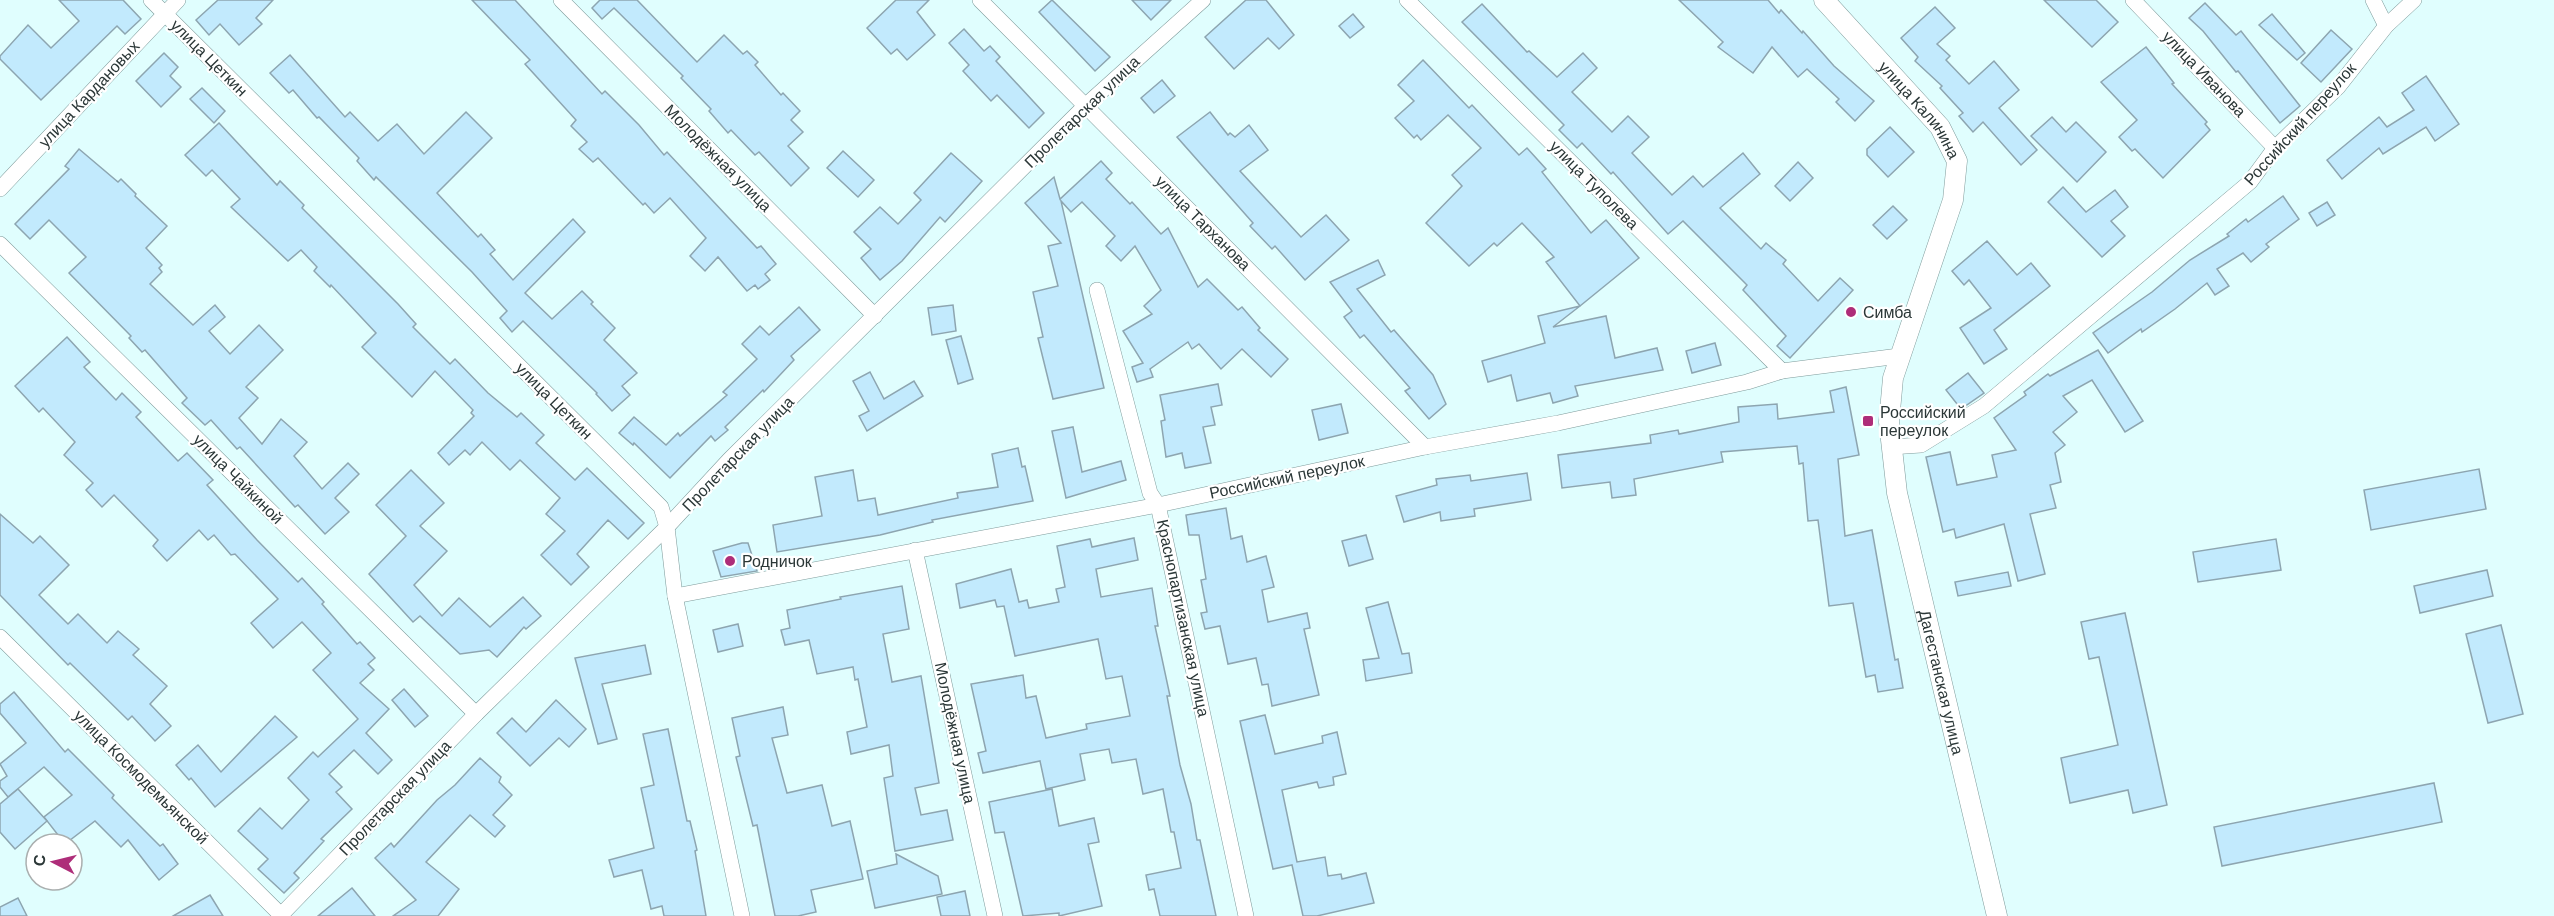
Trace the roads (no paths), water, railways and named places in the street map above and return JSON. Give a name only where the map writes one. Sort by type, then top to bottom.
[{"type":"street","name":"улица Цеткин","points":[[151,0],[661,507],[667,527],[675,596],[742,916]]},
{"type":"street","name":"улица Кардановых","points":[[0,189],[178,0]]},
{"type":"street","name":"Молодёжная улица","points":[[561,0],[875,316]]},
{"type":"street","name":"улица Тарханова","points":[[980,0],[1425,447]]},
{"type":"street","name":"Пролетарская улица","points":[[281,916],[476,714],[667,527],[729,460],[1085,106],[1203,0]]},
{"type":"street","name":"улица Туполева","points":[[1407,0],[1782,371]]},
{"type":"street","name":"улица Калинина","points":[[1824,0],[1940,127],[1958,161],[1953,200],[1893,378],[1890,447]]},
{"type":"street","name":"улица Иванова","points":[[2133,0],[2275,148]]},
{"type":"street","points":[[2373,0],[2386,26]]},
{"type":"street","name":"Российский переулок","points":[[1890,447],[1921,445],[1984,406],[2250,182],[2275,148],[2338,87],[2386,26],[2414,0]]},
{"type":"street","name":"улица Чайкиной","points":[[0,244],[476,714]]},
{"type":"street","name":"Краснопартизанская улица","points":[[1097,290],[1150,493],[1158,505],[1246,916]]},
{"type":"street","name":"Российский переулок","points":[[675,596],[1158,505],[1425,447],[1558,423],[1747,381],[1782,371],[1899,356]]},
{"type":"street","name":"Дагестанская улица","points":[[1890,447],[1897,493],[1997,916]]},
{"type":"street","name":"Молодёжная улица","points":[[915,550],[995,916]]},
{"type":"street","name":"улица Космодемьянской","points":[[0,637],[281,916]]},
{"type":"place","name":"Симба","points":[[1851,312]]},
{"type":"place","name":"Российский переулок","points":[[1868,421]]},
{"type":"place","name":"Родничок","points":[[730,561]]}]
